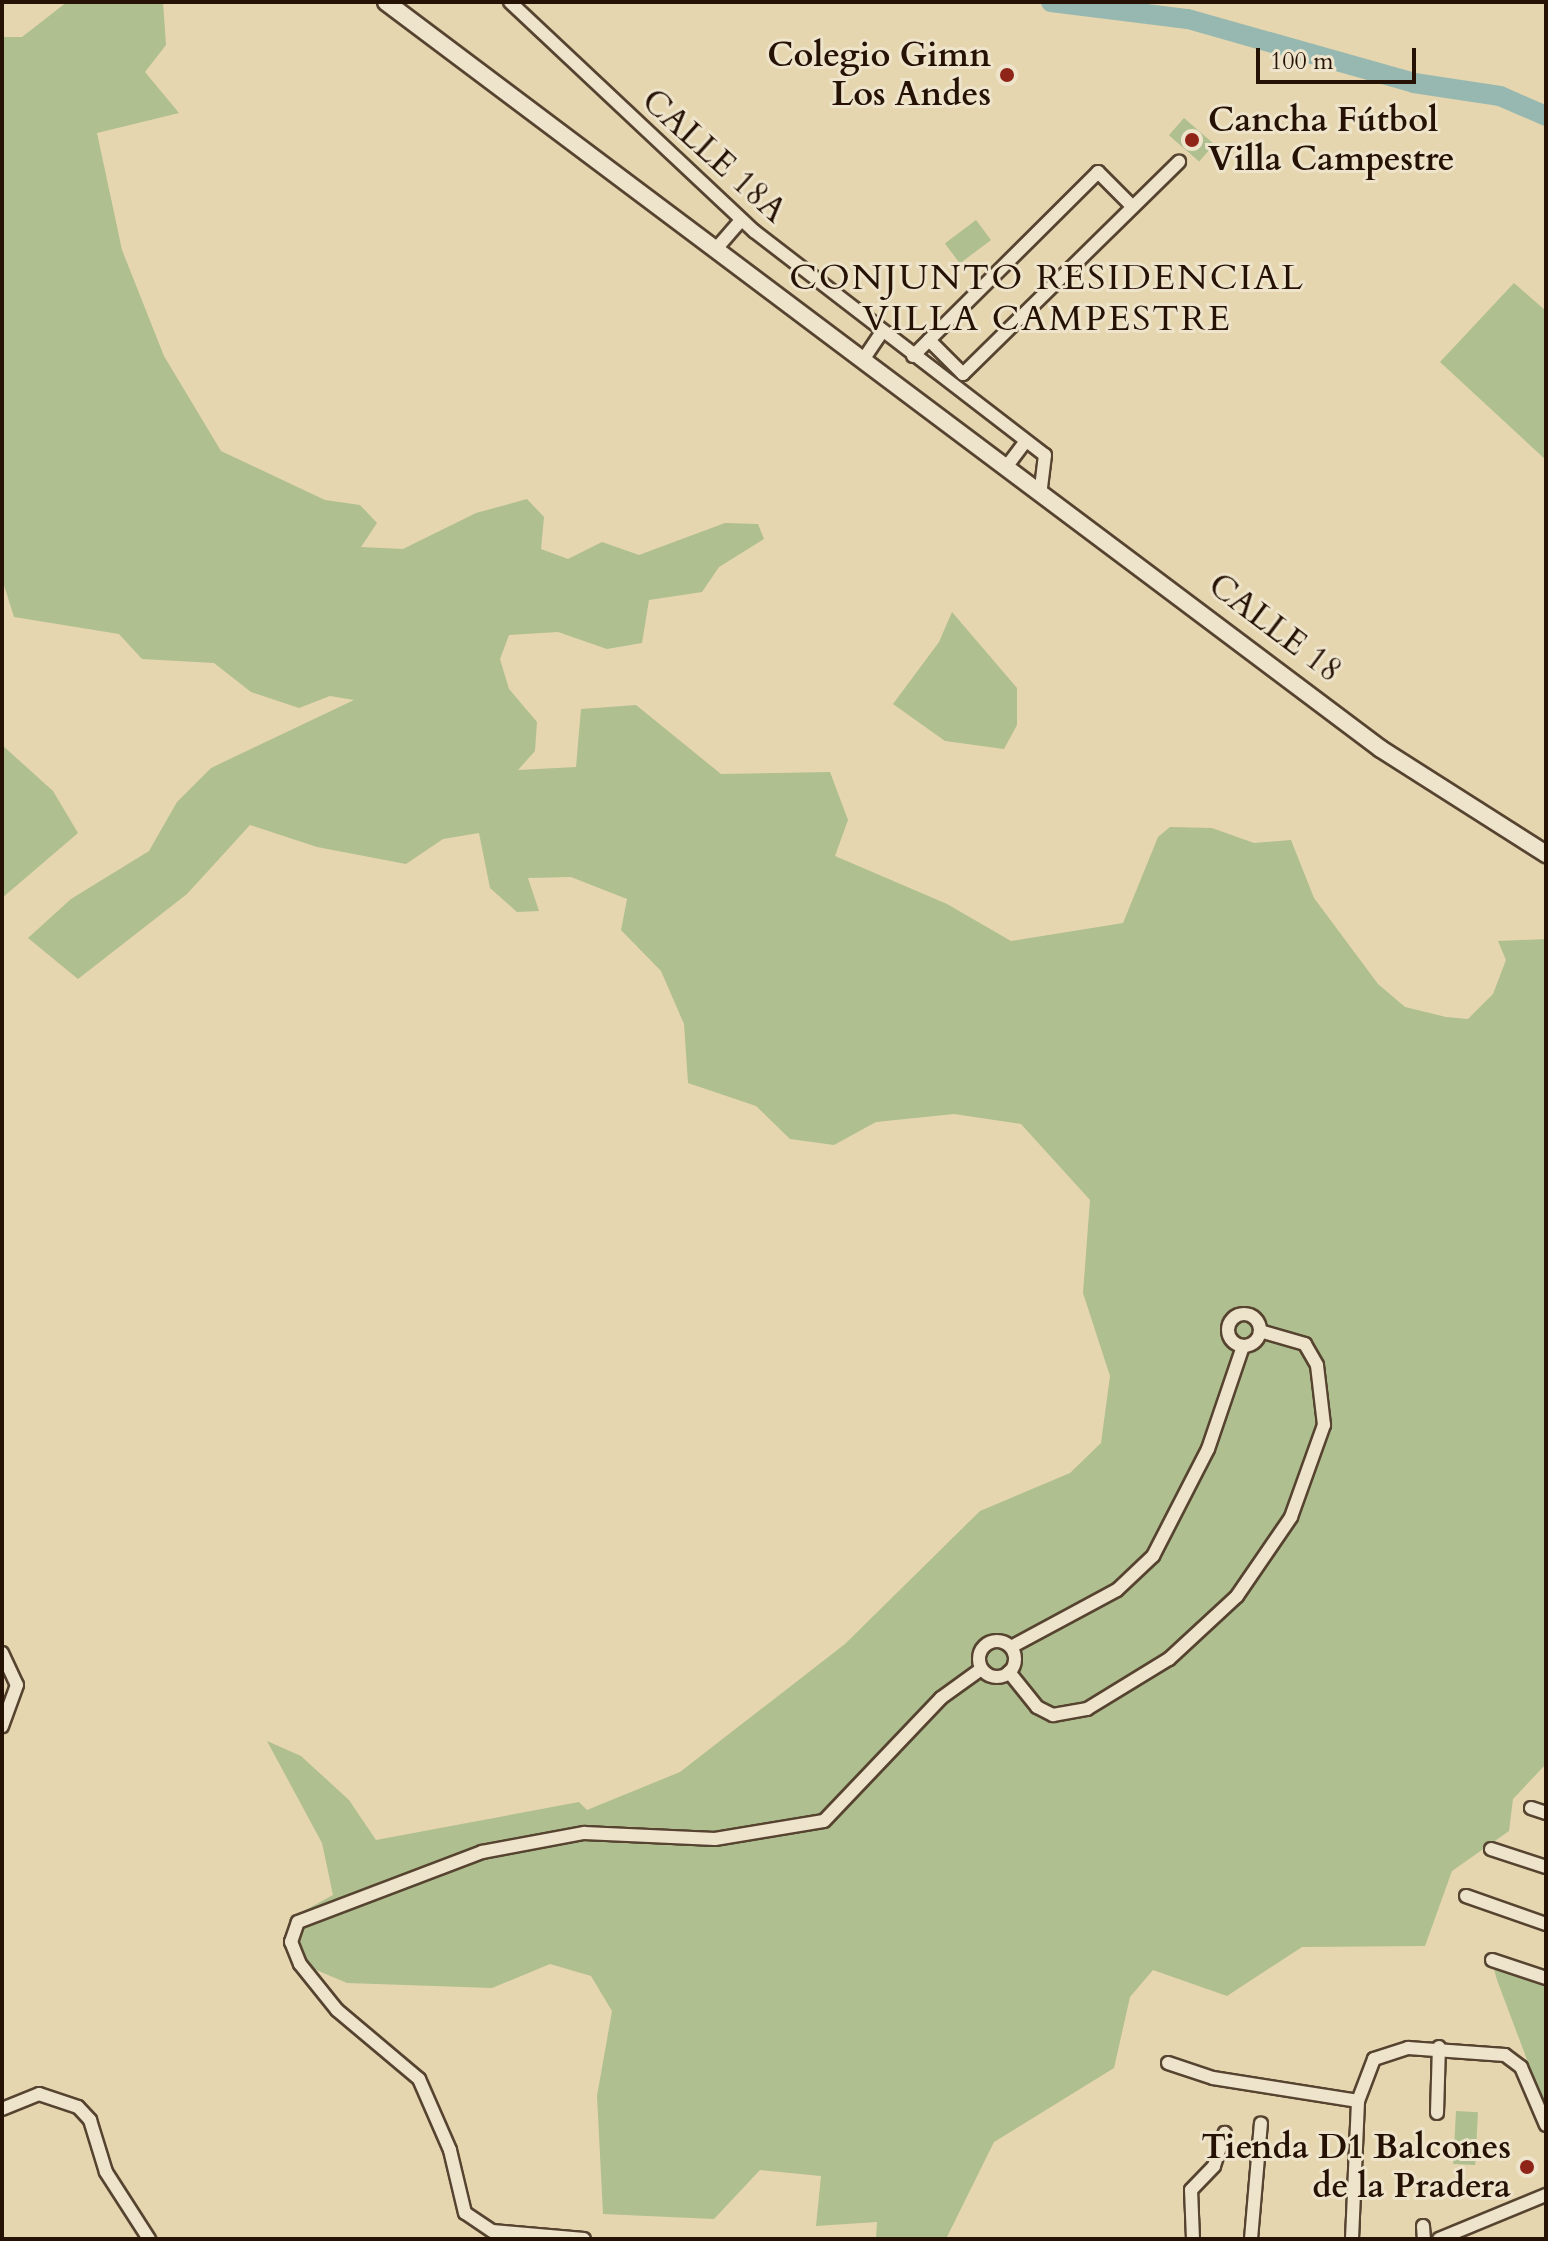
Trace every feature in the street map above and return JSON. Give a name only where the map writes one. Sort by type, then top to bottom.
[{"type":"main road","name":"CALLE 18","points":[[386,2],[1041,490],[1381,749],[1546,854]]},
{"type":"street","name":"CALLE 18A","points":[[510,2],[741,220],[881,333],[1045,455],[1041,490]]},
{"type":"street","points":[[929,340],[963,374],[1179,162]]},
{"type":"street","points":[[913,356],[1098,172],[1133,207]]},
{"type":"street","points":[[716,249],[741,220]]},
{"type":"street","points":[[863,360],[881,333]]},
{"type":"street","points":[[1007,466],[1026,441]]},
{"type":"street","points":[[1011,1647],[1009,1672],[1037,1707],[1053,1715],[1087,1709],[1169,1659],[1237,1596],[1291,1517],[1324,1425],[1317,1365],[1305,1344],[1260,1331],[1253,1317],[1233,1319],[1228,1333],[1243,1346]]},
{"type":"street","points":[[584,2239],[492,2231],[465,2213],[446,2138],[419,2079],[337,2010],[300,1964],[291,1942],[298,1922],[482,1852],[584,1833],[715,1839],[824,1821],[941,1698],[981,1669],[985,1644],[1011,1647],[1117,1590],[1153,1556],[1208,1449],[1243,1346],[1260,1331]]},
{"type":"street","points":[[2,1653],[17,1694],[2,1726]]},
{"type":"street","points":[[981,1669],[998,1677],[1009,1672]]},
{"type":"street","points":[[2,1709],[17,1694]]},
{"type":"street","points":[[1531,1808],[1546,1813]]},
{"type":"street","points":[[1491,1849],[1546,1867]]},
{"type":"street","points":[[1466,1896],[1546,1924]]},
{"type":"street","points":[[1492,1960],[1546,1978]]},
{"type":"street","points":[[1437,2113],[1439,2047]]},
{"type":"street","points":[[1352,2239],[1358,2101],[1374,2059],[1439,2047],[1513,2061],[1546,2125]]},
{"type":"street","points":[[1168,2063],[1213,2078],[1358,2101]]},
{"type":"street","points":[[2,2109],[39,2094],[78,2107],[90,2120],[106,2172],[149,2239]]},
{"type":"street","points":[[1251,2239],[1261,2123]]},
{"type":"street","points":[[1193,2239],[1191,2190],[1214,2166],[1225,2133]]},
{"type":"street","points":[[1524,2188],[1525,2204]]},
{"type":"street","points":[[1439,2239],[1546,2195]]},
{"type":"green space","points":[[67,2],[163,2],[166,45],[145,72],[179,113],[97,133],[122,250],[164,356],[221,451],[325,500],[360,505],[377,523],[361,547],[403,549],[476,513],[527,499],[544,517],[541,549],[568,559],[602,542],[639,555],[725,523],[758,524],[764,539],[719,567],[702,592],[649,600],[642,643],[607,649],[558,632],[509,635],[500,659],[509,689],[537,722],[535,751],[518,770],[576,767],[581,709],[636,705],[721,774],[830,772],[848,820],[835,856],[947,904],[1011,941],[1123,923],[1158,837],[1170,827],[1212,828],[1254,843],[1291,840],[1314,898],[1378,984],[1405,1007],[1446,1017],[1468,1019],[1493,994],[1506,960],[1498,941],[1546,939],[1546,1764],[1513,1799],[1509,1831],[1452,1871],[1425,1946],[1302,1947],[1227,1996],[1153,1970],[1130,1997],[1114,2068],[994,2142],[946,2239],[876,2239],[877,2222],[816,2226],[821,2176],[760,2170],[714,2219],[603,2214],[597,2096],[612,2011],[591,1976],[550,1964],[492,1988],[347,1983],[288,1958],[289,1919],[333,1895],[322,1843],[267,1741],[301,1756],[349,1800],[376,1840],[579,1802],[587,1810],[680,1772],[845,1644],[980,1511],[1070,1473],[1101,1443],[1110,1376],[1083,1293],[1090,1200],[1021,1124],[954,1114],[876,1122],[834,1145],[790,1139],[756,1106],[688,1083],[684,1024],[661,971],[621,930],[627,899],[571,877],[528,878],[539,911],[517,912],[490,888],[479,833],[443,839],[406,864],[317,847],[250,825],[187,894],[78,979],[28,938],[71,899],[149,851],[177,802],[211,768],[354,700],[330,696],[299,708],[251,692],[214,663],[142,659],[119,634],[14,617],[2,579],[2,37],[22,37]]},
{"type":"green space","name":"Cancha Fútbol Villa Campestre","points":[[1184,118],[1214,144],[1199,162],[1169,135]]},
{"type":"green space","points":[[976,220],[991,240],[960,263],[945,243]]},
{"type":"green space","points":[[1514,283],[1546,311],[1546,460],[1440,362]]},
{"type":"green space","points":[[952,612],[1017,688],[1017,725],[1004,749],[945,741],[893,704],[939,642]]},
{"type":"green space","points":[[2,745],[53,791],[78,833],[2,898]]},
{"type":"green space","points":[[1492,1962],[1546,1980],[1546,2110],[1497,1980]]},
{"type":"green space","points":[[1456,2111],[1478,2112],[1475,2165],[1453,2164]]},
{"type":"waterway","points":[[1051,2],[1188,19],[1414,83],[1500,96],[1546,116]]},
{"type":"place","name":"Colegio Gimn Los Andes","points":[[1007,75]]},
{"type":"place","name":"Cancha Fútbol Villa Campestre","points":[[1192,140]]},
{"type":"place","name":"Tienda D1 Balcones de la Pradera","points":[[1527,2167]]},
{"type":"district","name":"CONJUNTO RESIDENCIAL VILLA CAMPESTRE","points":[[1047,298]]}]
